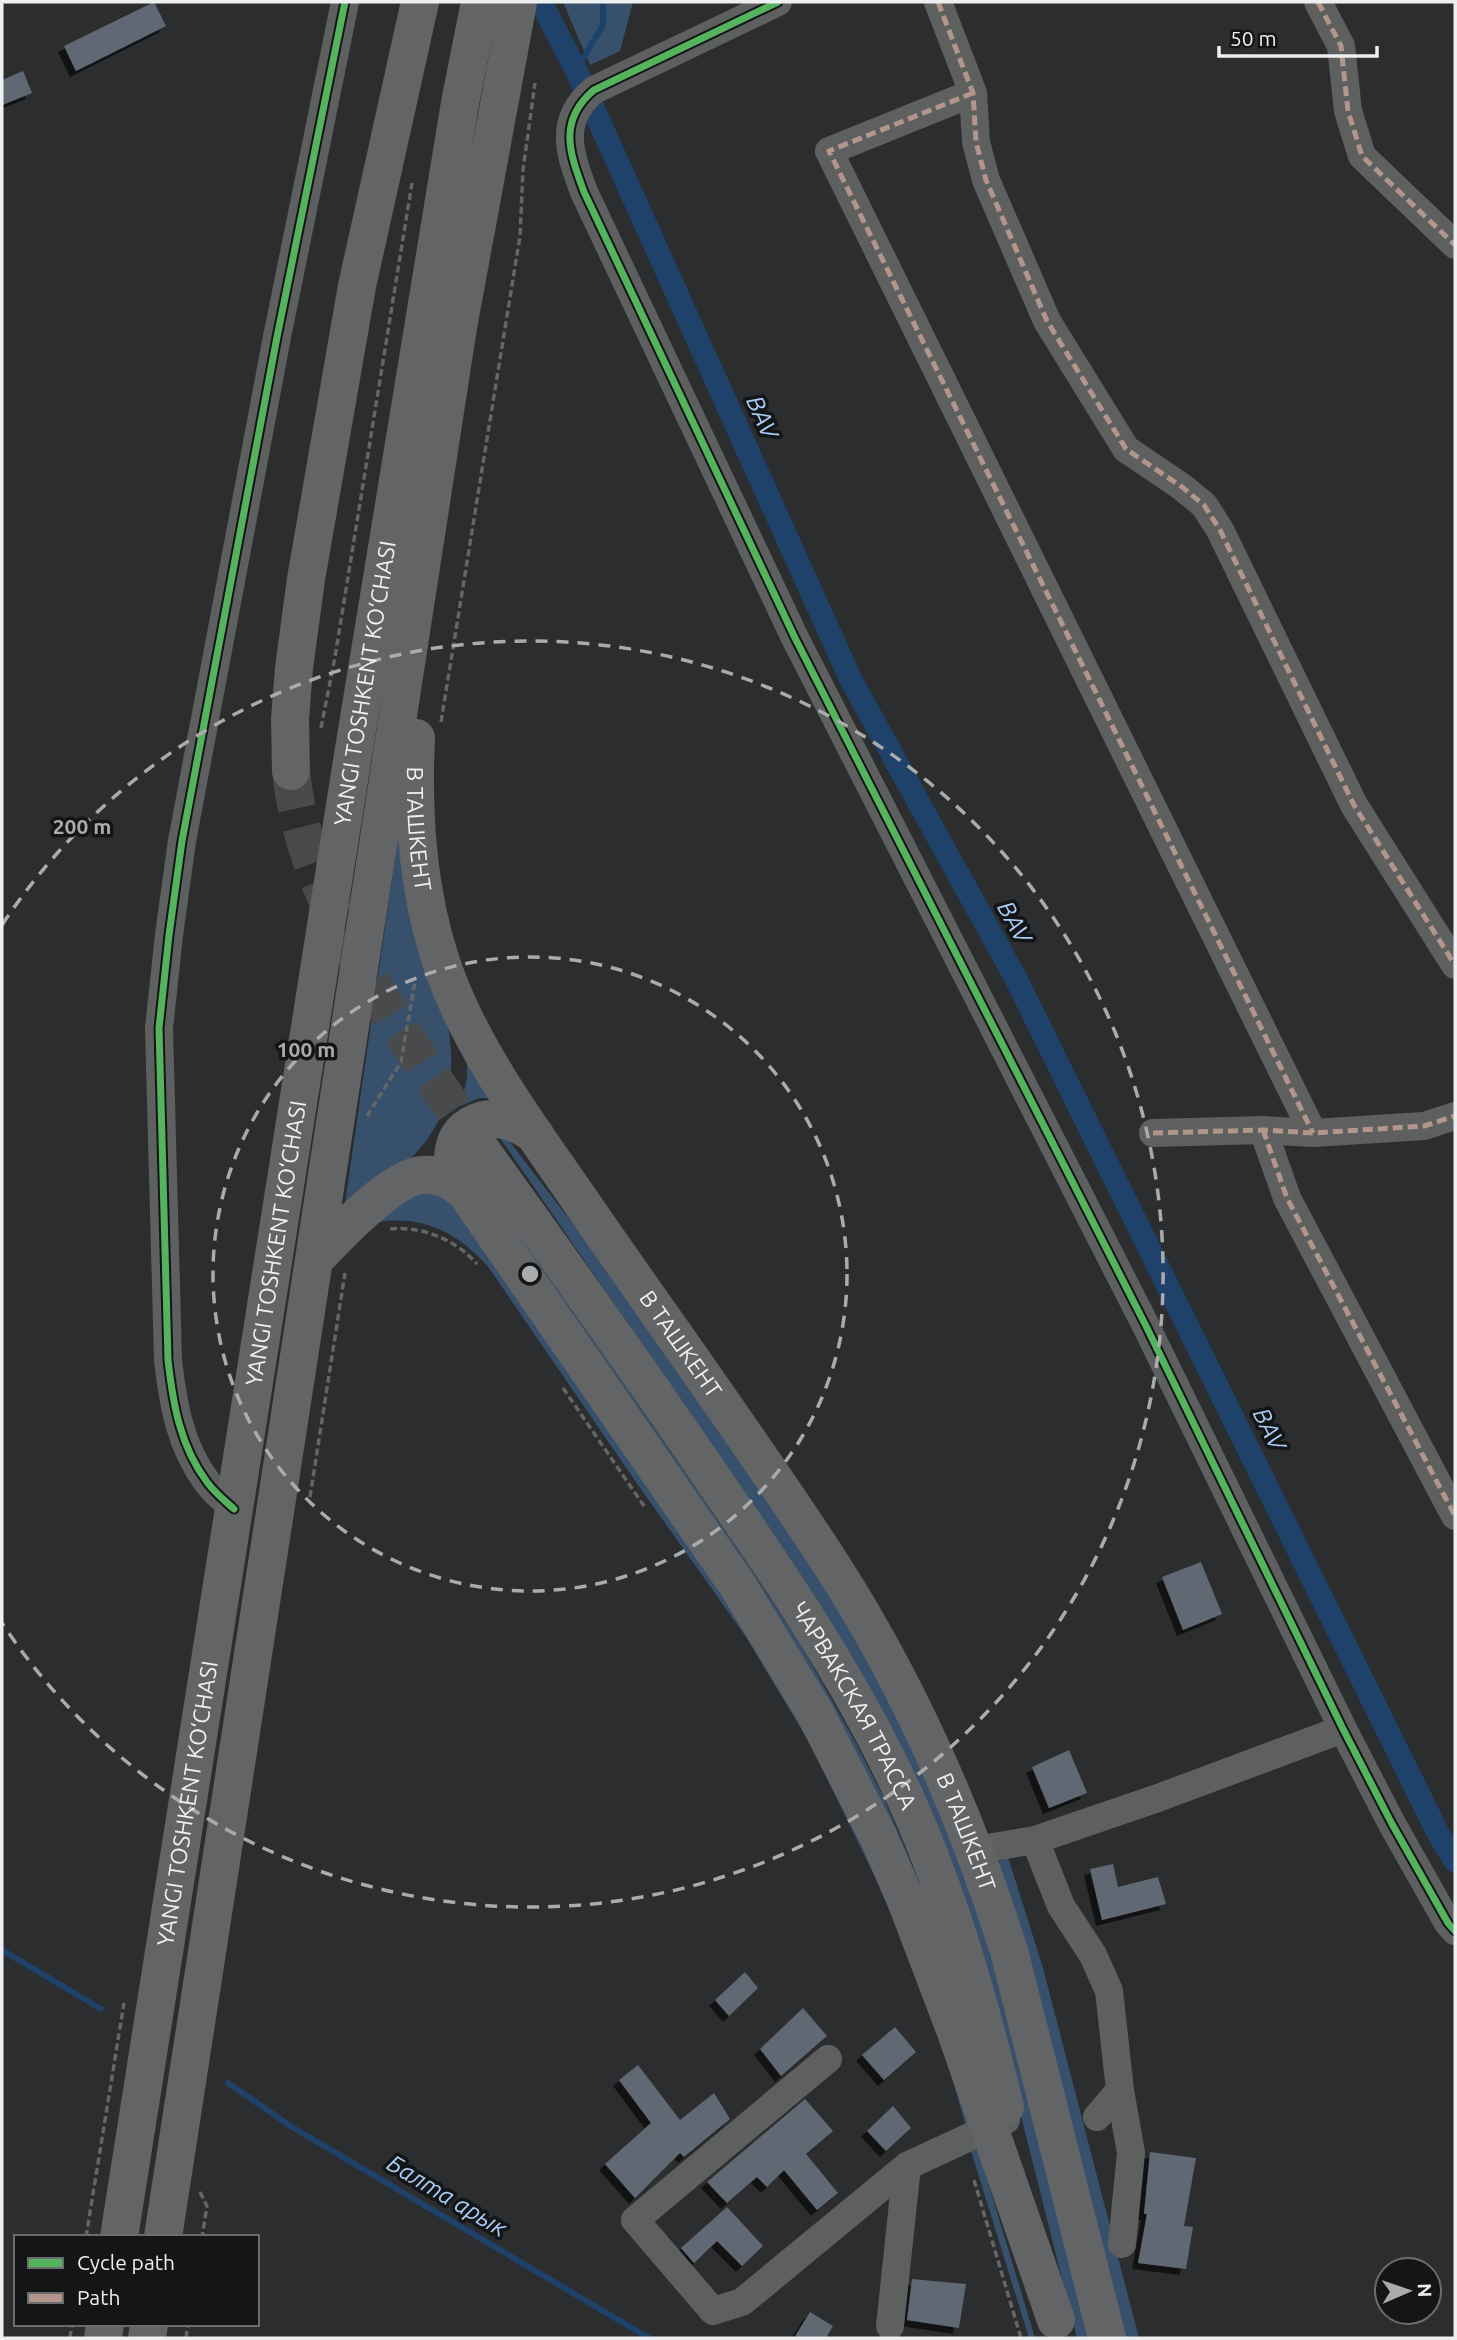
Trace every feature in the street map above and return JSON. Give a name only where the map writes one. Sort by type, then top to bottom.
[{"type":"highway","points":[[291,771],[293,681],[306,579],[357,286],[421,2]]},
{"type":"highway","name":"YANGI TOSHKENT KO‘CHASI","points":[[119,2235],[460,103],[505,4]]},
{"type":"highway","name":"YANGI TOSHKENT KO‘CHASI","points":[[163,2235],[330,1265],[458,327],[505,4]]},
{"type":"highway","name":"В ТАШКЕНТ","points":[[458,327],[440,544],[421,686],[415,770],[415,810],[424,890],[441,961],[474,1035],[536,1135],[803,1522],[853,1600],[912,1704],[955,1800],[993,1900],[1023,2003],[1107,2338]]},
{"type":"highway","points":[[536,1135],[505,1119],[488,1118],[472,1124],[460,1137],[454,1154],[454,1172],[462,1189],[738,1586],[815,1713],[878,1836],[905,1898],[956,2032],[986,2129]]},
{"type":"highway","name":"ЧАРВАКСКАЯ ТРАССА","points":[[481,1150],[624,1350],[766,1556],[823,1645],[875,1736],[929,1853],[957,1930],[976,1992],[986,2129],[1058,2329]]},
{"type":"highway","points":[[330,1265],[354,1218],[412,1177],[427,1174],[442,1177],[462,1189]]},
{"type":"street","points":[[234,1509],[208,1484],[192,1460],[179,1429],[172,1395],[167,1360],[159,1028],[182,841],[280,324],[345,2]]},
{"type":"street","points":[[778,2],[603,85],[585,97],[573,118],[570,152],[584,192],[795,638],[1146,1326],[1343,1728],[1392,1824],[1453,1931]]},
{"type":"street","points":[[938,2],[973,93],[976,142],[986,180],[1047,321],[1126,449],[1182,487],[1203,505],[1220,530],[1354,805],[1455,965]]},
{"type":"street","points":[[1318,2],[1341,46],[1348,111],[1362,156],[1455,245]]},
{"type":"street","points":[[973,93],[830,151],[1313,1133]]},
{"type":"street","points":[[1153,1133],[1263,1130],[1313,1133],[1424,1126],[1455,1116]]},
{"type":"street","points":[[1263,1130],[1287,1198],[1455,1516]]},
{"type":"street","points":[[975,1850],[1035,1840],[1158,1798],[1343,1728]]},
{"type":"street","points":[[1035,1840],[1061,1906],[1093,1955],[1109,1991],[1120,2090],[1131,2153],[1122,2244]]},
{"type":"street","points":[[828,2059],[635,2220],[713,2311],[742,2302],[907,2166],[986,2129]]},
{"type":"street","points":[[1097,2117],[1120,2090]]},
{"type":"street","points":[[890,2326],[907,2166]]},
{"type":"path","points":[[439,735],[520,236],[523,170],[535,82]]},
{"type":"path","points":[[366,1118],[401,1062],[412,988],[417,976],[441,961]]},
{"type":"path","points":[[384,1230],[412,1230],[444,1239],[465,1252],[481,1270]]},
{"type":"path","points":[[309,1503],[330,1265]]},
{"type":"path","points":[[555,1378],[647,1510]]},
{"type":"path","points":[[986,2129],[1021,2338]]},
{"type":"path","points":[[199,2190],[207,2206],[202,2235]]},
{"type":"shaded area","points":[[563,2],[633,2],[620,51],[590,65]]},
{"type":"shaded area","points":[[400,824],[447,1017],[451,1067],[448,1092],[441,1115],[420,1149],[389,1177],[344,1210]]},
{"type":"shaded area","points":[[467,1059],[488,1098],[479,1098],[461,1106],[467,1077]]},
{"type":"shaded area","points":[[506,1137],[640,1311],[792,1530],[895,1704],[978,1897],[1092,2338],[1077,2338],[993,2005],[774,1536],[500,1138]]},
{"type":"shaded area","points":[[468,1158],[734,1543],[799,1642],[883,1796],[929,1905],[464,1164]]},
{"type":"shaded area","points":[[441,1187],[752,1634],[880,1875],[971,2125],[966,2127],[950,2070],[910,1959],[875,1877],[809,1742],[746,1637],[489,1268],[466,1245],[440,1230],[411,1221],[379,1222],[407,1193]]},
{"type":"shaded area","points":[[1008,1857],[1043,1968],[1139,2338],[1122,2338],[995,1862]]},
{"type":"shaded area","points":[[978,2149],[1035,2338],[1029,2338],[971,2151]]},
{"type":"building","points":[[154,2],[166,26],[76,71],[64,46]]},
{"type":"building","points":[[23,71],[32,93],[2,105],[2,80]]},
{"type":"building","points":[[1201,1562],[1222,1614],[1183,1630],[1162,1577]]},
{"type":"building","points":[[1069,1750],[1087,1793],[1049,1808],[1032,1767]]},
{"type":"building","points":[[1113,1864],[1118,1887],[1158,1877],[1166,1904],[1102,1920],[1090,1869]]},
{"type":"building","points":[[745,1972],[758,1988],[729,2016],[715,2000]]},
{"type":"building","points":[[803,2008],[827,2036],[781,2076],[760,2049]]},
{"type":"building","points":[[895,2027],[916,2052],[884,2080],[862,2055]]},
{"type":"building","points":[[638,2065],[680,2120],[714,2093],[730,2119],[684,2157],[680,2153],[635,2198],[605,2164],[651,2123],[619,2080]]},
{"type":"building","points":[[805,2099],[833,2131],[806,2154],[838,2193],[817,2210],[784,2170],[767,2187],[757,2177],[727,2203],[707,2182]]},
{"type":"building","points":[[893,2106],[911,2128],[886,2151],[867,2131]]},
{"type":"building","points":[[1150,2152],[1196,2158],[1184,2226],[1193,2227],[1186,2269],[1138,2263],[1147,2214],[1144,2214]]},
{"type":"building","points":[[727,2207],[763,2246],[742,2266],[717,2241],[694,2263],[681,2248]]},
{"type":"building","points":[[912,2279],[966,2284],[959,2328],[907,2320]]},
{"type":"building","points":[[810,2312],[833,2326],[826,2338],[794,2338]]},
{"type":"waterway","name":"BAV","points":[[541,2],[576,70],[851,680],[1015,977],[1439,1835],[1455,1861]]},
{"type":"waterway","points":[[576,70],[603,25],[603,2]]},
{"type":"waterway","name":"Балта арык","points":[[2,1950],[101,2009]]},
{"type":"waterway","name":"Балта арык","points":[[228,2083],[292,2127],[649,2338]]},
{"type":"tunnel","points":[[291,771],[300,823],[316,873],[338,922],[392,1017],[481,1150]]},
{"type":"marked path","points":[[938,2],[973,93],[976,142],[986,180],[1047,321],[1126,449],[1204,505],[1220,530],[1354,805],[1455,965]]},
{"type":"marked path","points":[[1318,2],[1341,46],[1348,111],[1362,156],[1455,245]]},
{"type":"marked path","points":[[973,93],[829,151],[1313,1133]]},
{"type":"marked path","points":[[1153,1133],[1263,1130],[1313,1133],[1424,1126],[1455,1116]]},
{"type":"marked path","points":[[1263,1130],[1287,1198],[1455,1516]]},
{"type":"cycle path","points":[[234,1509],[207,1482],[190,1454],[172,1393],[168,1360],[159,1028],[182,841],[277,337],[345,2]]},
{"type":"cycle path","points":[[778,2],[594,90],[582,102],[571,126],[574,164],[584,192],[795,638],[1146,1326],[1343,1729],[1392,1824],[1455,1931]]}]
